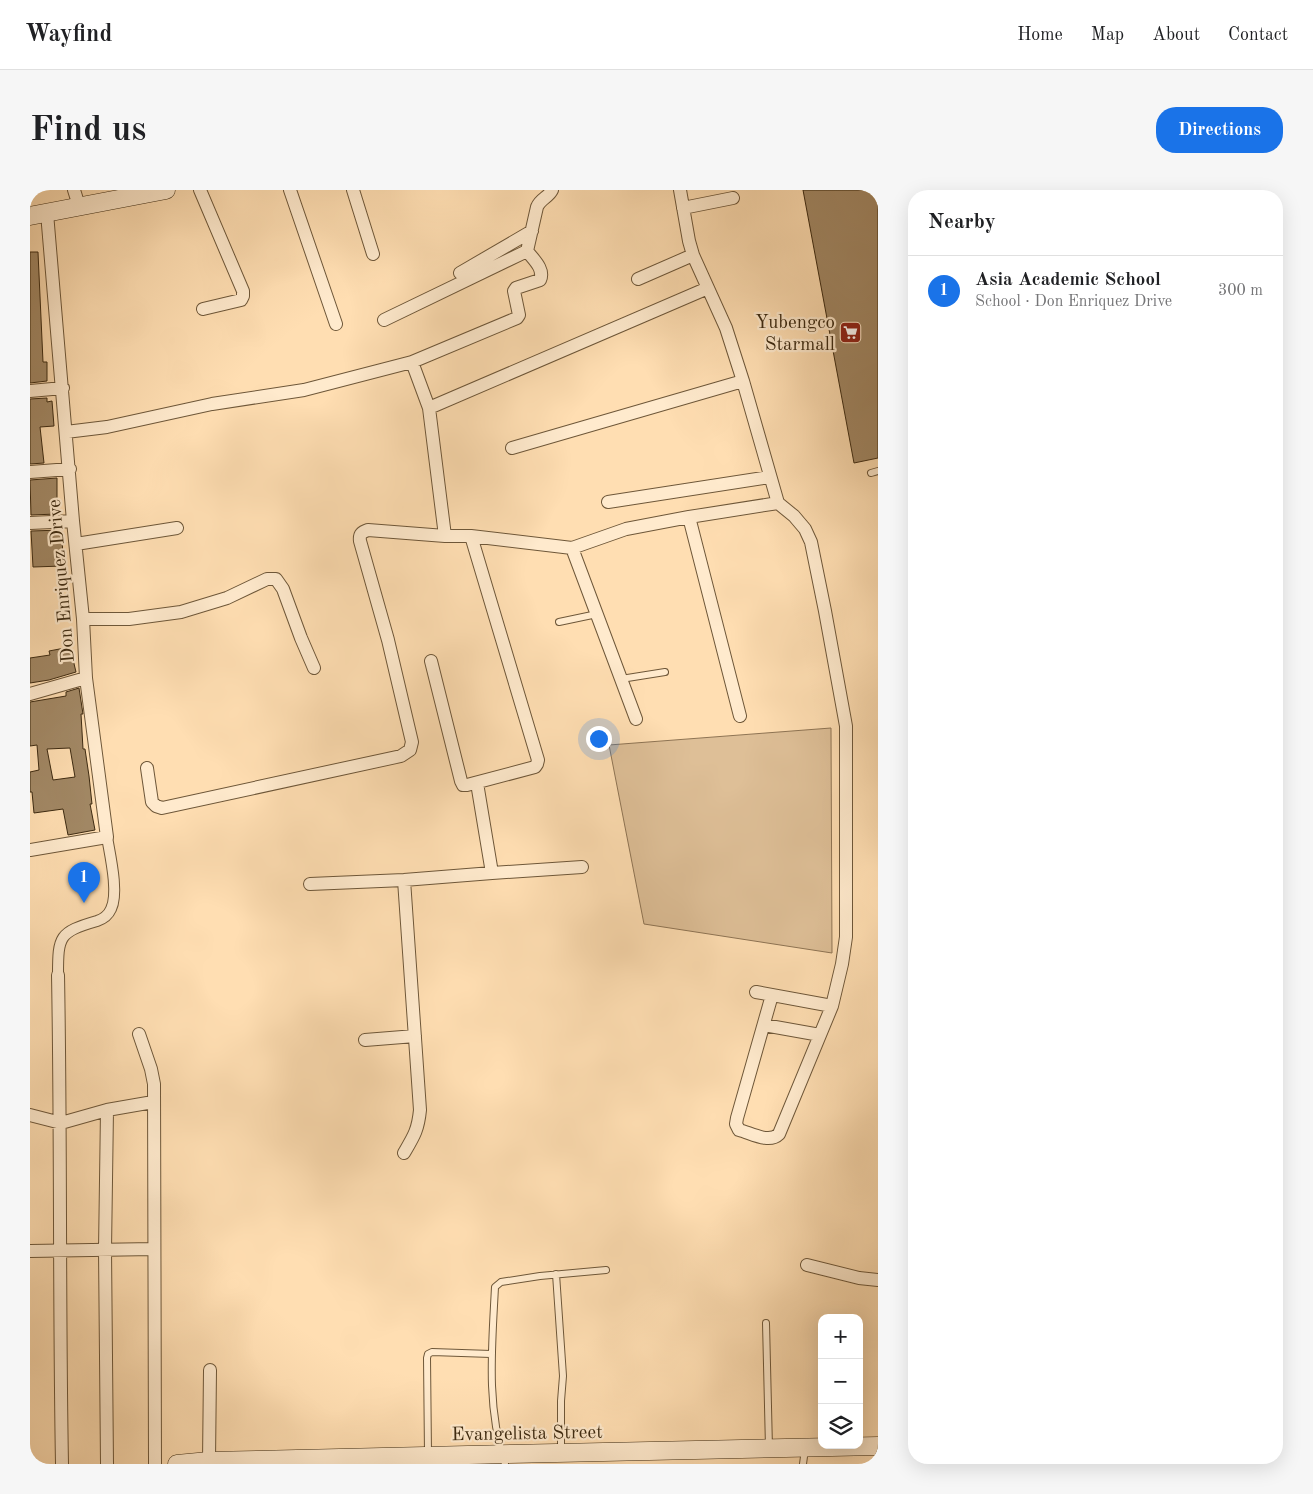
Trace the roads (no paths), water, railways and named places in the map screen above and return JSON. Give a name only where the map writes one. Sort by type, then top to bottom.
[{"type":"main road","points":[[30,216],[48,213],[77,198],[166,190]]},
{"type":"main road","name":"Evangelista Street","points":[[176,1464],[209,1461],[372,1461],[428,1455],[504,1458],[561,1452],[770,1449],[804,1456],[878,1446]]},
{"type":"street","points":[[200,190],[243,292],[240,300],[204,309]]},
{"type":"street","points":[[290,190],[336,324]]},
{"type":"street","points":[[352,190],[373,254]]},
{"type":"street","points":[[527,251],[539,202],[550,194],[552,190]]},
{"type":"street","points":[[680,190],[694,255],[726,328],[778,503],[794,516],[805,529],[811,542],[846,726],[846,937],[842,964],[832,1006],[779,1134],[775,1138],[767,1139],[739,1130],[736,1124],[772,995]]},
{"type":"street","points":[[683,208],[733,198]]},
{"type":"street","name":"Don Enriquez Drive","points":[[48,213],[83,619],[86,678],[107,837]]},
{"type":"street","points":[[460,273],[532,231]]},
{"type":"street","points":[[384,320],[527,251]]},
{"type":"street","points":[[66,432],[107,427],[212,404],[304,390],[412,362],[516,318],[519,314],[514,291],[516,288],[540,280],[542,276],[541,270],[527,251]]},
{"type":"street","points":[[638,279],[694,255]]},
{"type":"street","points":[[429,408],[708,288]]},
{"type":"street","points":[[412,362],[429,408],[445,536]]},
{"type":"street","points":[[512,448],[743,381]]},
{"type":"street","points":[[30,391],[63,388]]},
{"type":"street","points":[[30,472],[70,469]]},
{"type":"street","points":[[608,502],[770,477]]},
{"type":"street","points":[[147,768],[152,802],[162,808],[401,756],[410,750],[412,742],[388,640],[360,536],[362,532],[368,530],[445,536],[471,536],[572,548],[626,529],[778,503]]},
{"type":"street","points":[[689,517],[740,716]]},
{"type":"street","points":[[30,522],[74,521]]},
{"type":"street","points":[[76,544],[176,528]]},
{"type":"street","points":[[431,661],[463,784],[476,783],[535,767],[538,760],[471,536]]},
{"type":"street","points":[[572,548],[636,720]]},
{"type":"street","points":[[83,619],[129,619],[181,612],[227,598],[267,579],[276,580],[283,588],[314,668]]},
{"type":"street","points":[[30,694],[86,678]]},
{"type":"street","points":[[476,783],[492,873]]},
{"type":"street","points":[[30,850],[107,837],[114,890],[114,901],[110,911],[103,919],[73,928],[64,934],[58,954],[61,1123],[62,1464]]},
{"type":"street","points":[[310,884],[404,880],[582,867]]},
{"type":"street","points":[[404,880],[420,1110],[415,1135],[404,1153]]},
{"type":"street","points":[[756,992],[832,1006]]},
{"type":"street","points":[[764,1025],[820,1035]]},
{"type":"street","points":[[140,1034],[154,1084],[155,1464]]},
{"type":"street","points":[[365,1040],[416,1036]]},
{"type":"street","points":[[30,1115],[61,1123],[107,1110],[153,1102]]},
{"type":"street","points":[[107,1110],[105,1250],[107,1464]]},
{"type":"street","points":[[30,1251],[154,1249]]},
{"type":"street","points":[[807,1265],[858,1278],[878,1280]]},
{"type":"street","points":[[209,1461],[210,1370]]},
{"type":"lane","points":[[871,473],[878,471]]},
{"type":"lane","points":[[558,622],[597,614]]},
{"type":"lane","points":[[621,679],[665,672]]},
{"type":"lane","points":[[504,1458],[495,1424],[491,1354],[495,1287],[501,1282],[556,1274],[606,1270]]},
{"type":"lane","points":[[556,1274],[563,1376],[561,1452]]},
{"type":"lane","points":[[766,1323],[770,1449]]},
{"type":"lane","points":[[428,1455],[426,1358],[428,1354],[432,1352],[491,1354]]},
{"type":"place","name":"Yubengco Starmall","points":[[851,332]]},
{"type":"place","name":"Asia Academic School","points":[[84,903]]}]
